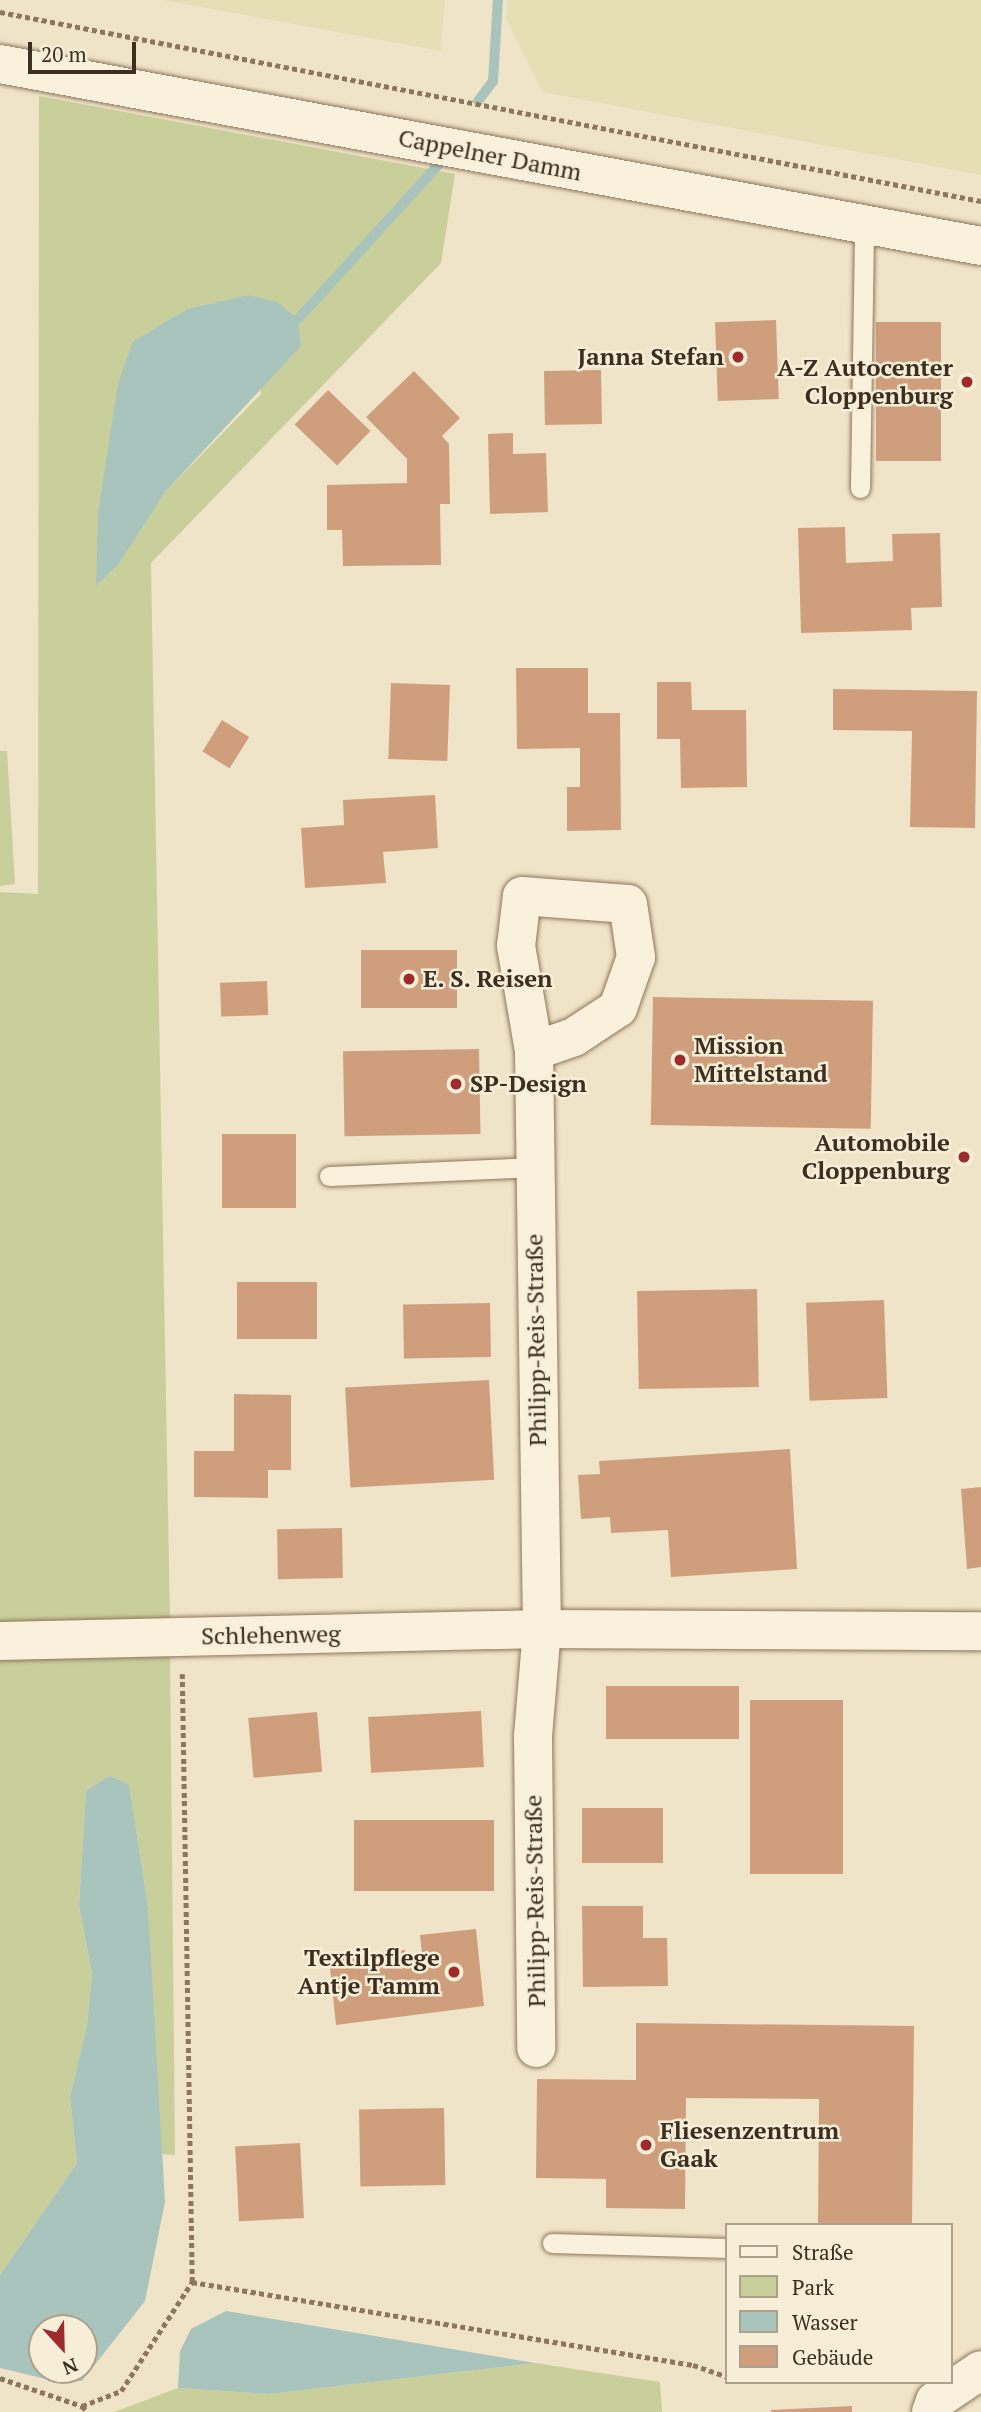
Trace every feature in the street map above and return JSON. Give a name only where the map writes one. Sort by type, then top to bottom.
[{"type":"street","name":"Cappelner Damm","points":[[0,64],[981,246]]},
{"type":"street","name":"Philipp-Reis-Straße","points":[[534,1051],[532,1167],[542,1629],[533,1736],[536,2048]]},
{"type":"street","points":[[542,1629],[981,1631]]},
{"type":"street","name":"Schlehenweg","points":[[0,1641],[542,1629]]},
{"type":"street","points":[[931,2412],[935,2401],[971,2371]]},
{"type":"lane","points":[[860,488],[864,224]]},
{"type":"lane","points":[[329,1177],[532,1167]]},
{"type":"lane","points":[[552,2243],[726,2248]]},
{"type":"path","points":[[0,12],[981,201]]},
{"type":"path","points":[[82,2406],[121,2392],[192,2282],[184,2059],[182,1638]]},
{"type":"path","points":[[192,2282],[679,2362],[726,2377]]},
{"type":"path","points":[[0,2378],[82,2406],[88,2412]]},
{"type":"shaded area","points":[[163,0],[445,0],[441,51]]},
{"type":"shaded area","points":[[508,0],[981,0],[981,175],[543,92],[506,18]]},
{"type":"green space","points":[[39,96],[455,174],[441,263],[151,563],[170,1622],[0,1626],[0,892],[38,894]],"holes":[[[248,295],[261,394],[166,491],[119,564],[97,585],[133,341],[187,309]]]},
{"type":"green space","points":[[0,751],[7,751],[15,884],[0,886]]},
{"type":"green space","points":[[170,1650],[175,2155],[160,2154],[148,1907],[129,1784],[109,1776],[86,1791],[79,1905],[92,1974],[87,2025],[70,2097],[77,2163],[0,2275],[0,1652]]},
{"type":"green space","points":[[535,2363],[660,2382],[662,2412],[114,2412],[178,2388],[269,2394]]},
{"type":"water","points":[[248,295],[277,302],[298,319],[301,346],[166,491],[119,564],[96,586],[98,514],[118,384],[133,341],[187,309]]},
{"type":"water","points":[[109,1776],[129,1784],[148,1907],[165,2202],[145,2301],[98,2361],[98,2314],[28,2314],[28,2375],[0,2368],[0,2275],[77,2163],[70,2097],[87,2025],[92,1974],[79,1905],[86,1791]]},
{"type":"water","points":[[226,2311],[535,2363],[269,2394],[178,2388],[180,2351],[191,2329]]},
{"type":"building","points":[[776,320],[779,399],[718,401],[715,322]]},
{"type":"building","points":[[876,322],[941,322],[941,461],[876,461]]},
{"type":"building","points":[[601,370],[602,424],[545,425],[544,371]]},
{"type":"building","points":[[414,371],[460,418],[442,436],[449,444],[450,504],[440,504],[441,565],[343,566],[342,530],[327,530],[327,485],[407,483],[407,459],[366,417]]},
{"type":"building","points":[[328,390],[370,431],[337,466],[295,425]]},
{"type":"building","points":[[513,433],[513,454],[546,453],[548,512],[490,514],[488,434]]},
{"type":"building","points":[[845,527],[846,563],[893,561],[892,534],[940,533],[942,607],[911,608],[912,630],[801,633],[798,528]]},
{"type":"building","points":[[516,668],[588,668],[588,713],[620,713],[621,830],[567,831],[567,787],[580,787],[580,748],[517,749]]},
{"type":"building","points":[[657,682],[691,682],[692,710],[746,710],[747,787],[681,788],[680,739],[657,739]]},
{"type":"building","points":[[391,683],[450,685],[447,761],[388,759]]},
{"type":"building","points":[[833,689],[977,691],[975,828],[910,827],[912,731],[833,730]]},
{"type":"building","points":[[222,720],[249,737],[230,768],[202,751]]},
{"type":"building","points":[[435,795],[438,848],[383,852],[386,883],[305,888],[301,828],[344,825],[343,800]]},
{"type":"building","name":"E. S. Reisen","points":[[361,950],[457,950],[457,1008],[361,1008]]},
{"type":"building","points":[[267,981],[268,1015],[221,1017],[220,983]]},
{"type":"building","points":[[653,997],[873,1001],[871,1129],[651,1125]]},
{"type":"building","points":[[479,1049],[480,1134],[345,1136],[343,1051]]},
{"type":"building","points":[[222,1134],[296,1134],[296,1208],[222,1208]]},
{"type":"building","points":[[237,1282],[317,1282],[317,1339],[237,1339]]},
{"type":"building","points":[[757,1289],[759,1387],[639,1389],[637,1291]]},
{"type":"building","points":[[884,1300],[887,1398],[809,1401],[806,1303]]},
{"type":"building","points":[[490,1303],[491,1357],[404,1359],[403,1305]]},
{"type":"building","points":[[489,1380],[494,1480],[350,1487],[345,1388]]},
{"type":"building","points":[[234,1394],[291,1395],[291,1470],[268,1470],[268,1498],[194,1497],[194,1451],[234,1451]]},
{"type":"building","points":[[790,1449],[797,1569],[671,1577],[668,1530],[611,1533],[610,1517],[581,1519],[578,1475],[600,1474],[599,1461]]},
{"type":"building","points":[[981,1487],[981,1567],[967,1569],[961,1489]]},
{"type":"building","points":[[342,1528],[343,1578],[278,1579],[277,1529]]},
{"type":"building","points":[[606,1686],[739,1686],[739,1739],[606,1739]]},
{"type":"building","points":[[750,1700],[843,1700],[843,1874],[750,1874]]},
{"type":"building","points":[[481,1711],[484,1767],[371,1773],[368,1717]]},
{"type":"building","points":[[317,1712],[322,1772],[253,1778],[248,1718]]},
{"type":"building","points":[[582,1808],[663,1808],[663,1863],[582,1863]]},
{"type":"building","points":[[354,1820],[494,1820],[494,1891],[354,1891]]},
{"type":"building","points":[[582,1906],[643,1906],[643,1938],[667,1938],[668,1986],[583,1987]]},
{"type":"building","points":[[476,1929],[484,2006],[336,2025],[329,1958],[405,1950],[406,1956],[422,1954],[420,1935]]},
{"type":"building","points":[[636,2023],[914,2026],[912,2223],[818,2223],[819,2099],[686,2098],[685,2209],[606,2208],[606,2179],[536,2178],[537,2079],[636,2080]]},
{"type":"building","points":[[444,2108],[445,2185],[360,2186],[359,2109]]},
{"type":"building","points":[[300,2143],[304,2218],[239,2221],[235,2146]]},
{"type":"building","points":[[852,2406],[852,2412],[771,2412],[771,2410]]},
{"type":"waterway","points":[[478,101],[493,81],[498,0]]},
{"type":"waterway","points":[[298,319],[440,163]]},
{"type":"place","name":"Janna Stefan","points":[[738,357]]},
{"type":"place","name":"A-Z Autocenter Cloppenburg","points":[[967,382]]},
{"type":"place","name":"E. S. Reisen","points":[[409,979]]},
{"type":"place","name":"Mission Mittelstand","points":[[680,1060]]},
{"type":"place","name":"SP-Design","points":[[456,1084]]},
{"type":"place","name":"Automobile Cloppenburg","points":[[964,1157]]},
{"type":"place","name":"Textilpflege Antje Tamm","points":[[454,1972]]},
{"type":"place","name":"Fliesenzentrum Gaak","points":[[646,2145]]}]
